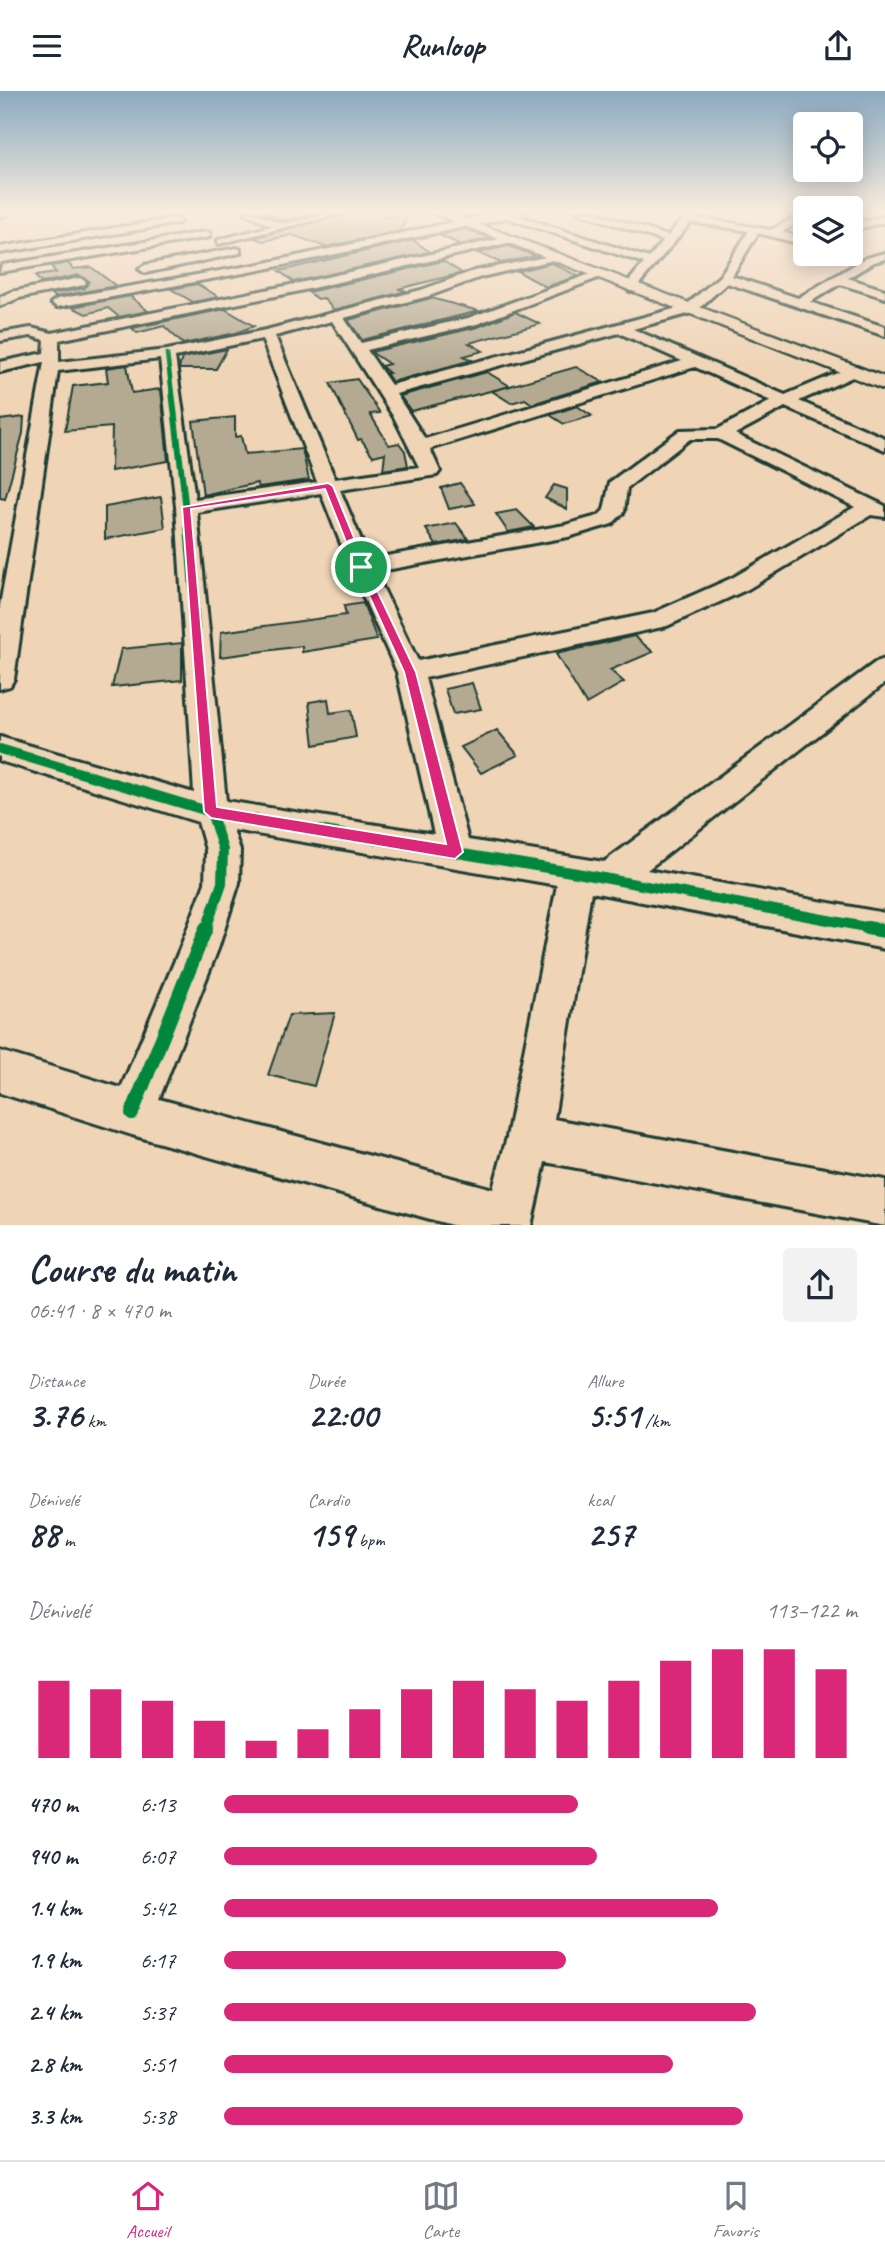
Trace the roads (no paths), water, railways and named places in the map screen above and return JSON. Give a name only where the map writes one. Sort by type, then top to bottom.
[{"type":"main road","points":[[574,265],[885,384]]},
{"type":"street","points":[[1,269],[26,265]]},
{"type":"street","points":[[132,272],[167,265]]},
{"type":"street","points":[[57,303],[270,265]]},
{"type":"street","points":[[0,367],[289,284],[384,265]]},
{"type":"street","points":[[0,337],[31,333],[50,353],[167,354],[336,317],[478,274],[522,265]]},
{"type":"street","points":[[630,287],[649,265]]},
{"type":"street","points":[[385,392],[690,309],[725,278],[733,265]]},
{"type":"street","points":[[800,303],[863,265]]},
{"type":"street","points":[[260,267],[272,274]]},
{"type":"street","points":[[1,269],[15,285]]},
{"type":"street","points":[[358,348],[472,321],[562,286],[600,275]]},
{"type":"street","points":[[725,278],[885,332]]},
{"type":"street","points":[[0,294],[15,285],[93,279]]},
{"type":"street","points":[[841,280],[885,294]]},
{"type":"street","points":[[0,302],[15,285]]},
{"type":"street","points":[[186,507],[429,471],[419,447],[336,317]]},
{"type":"street","points":[[620,328],[885,445]]},
{"type":"street","points":[[267,334],[361,567],[410,672],[455,852]]},
{"type":"street","points":[[0,678],[50,353]]},
{"type":"street","points":[[132,1113],[199,949],[222,883],[223,850],[211,812],[186,507],[167,354]]},
{"type":"street","points":[[419,447],[697,361]]},
{"type":"street","points":[[722,434],[786,400],[852,372]]},
{"type":"street","points":[[361,567],[568,531],[605,520],[614,512],[617,486],[686,434],[722,434],[878,511]]},
{"type":"street","points":[[410,672],[681,613],[878,511]]},
{"type":"street","points":[[0,1072],[132,1113],[508,1221],[593,876],[885,669]]},
{"type":"street","points":[[0,749],[211,812],[593,876],[885,931]]},
{"type":"street","points":[[529,1137],[885,1203]]}]
